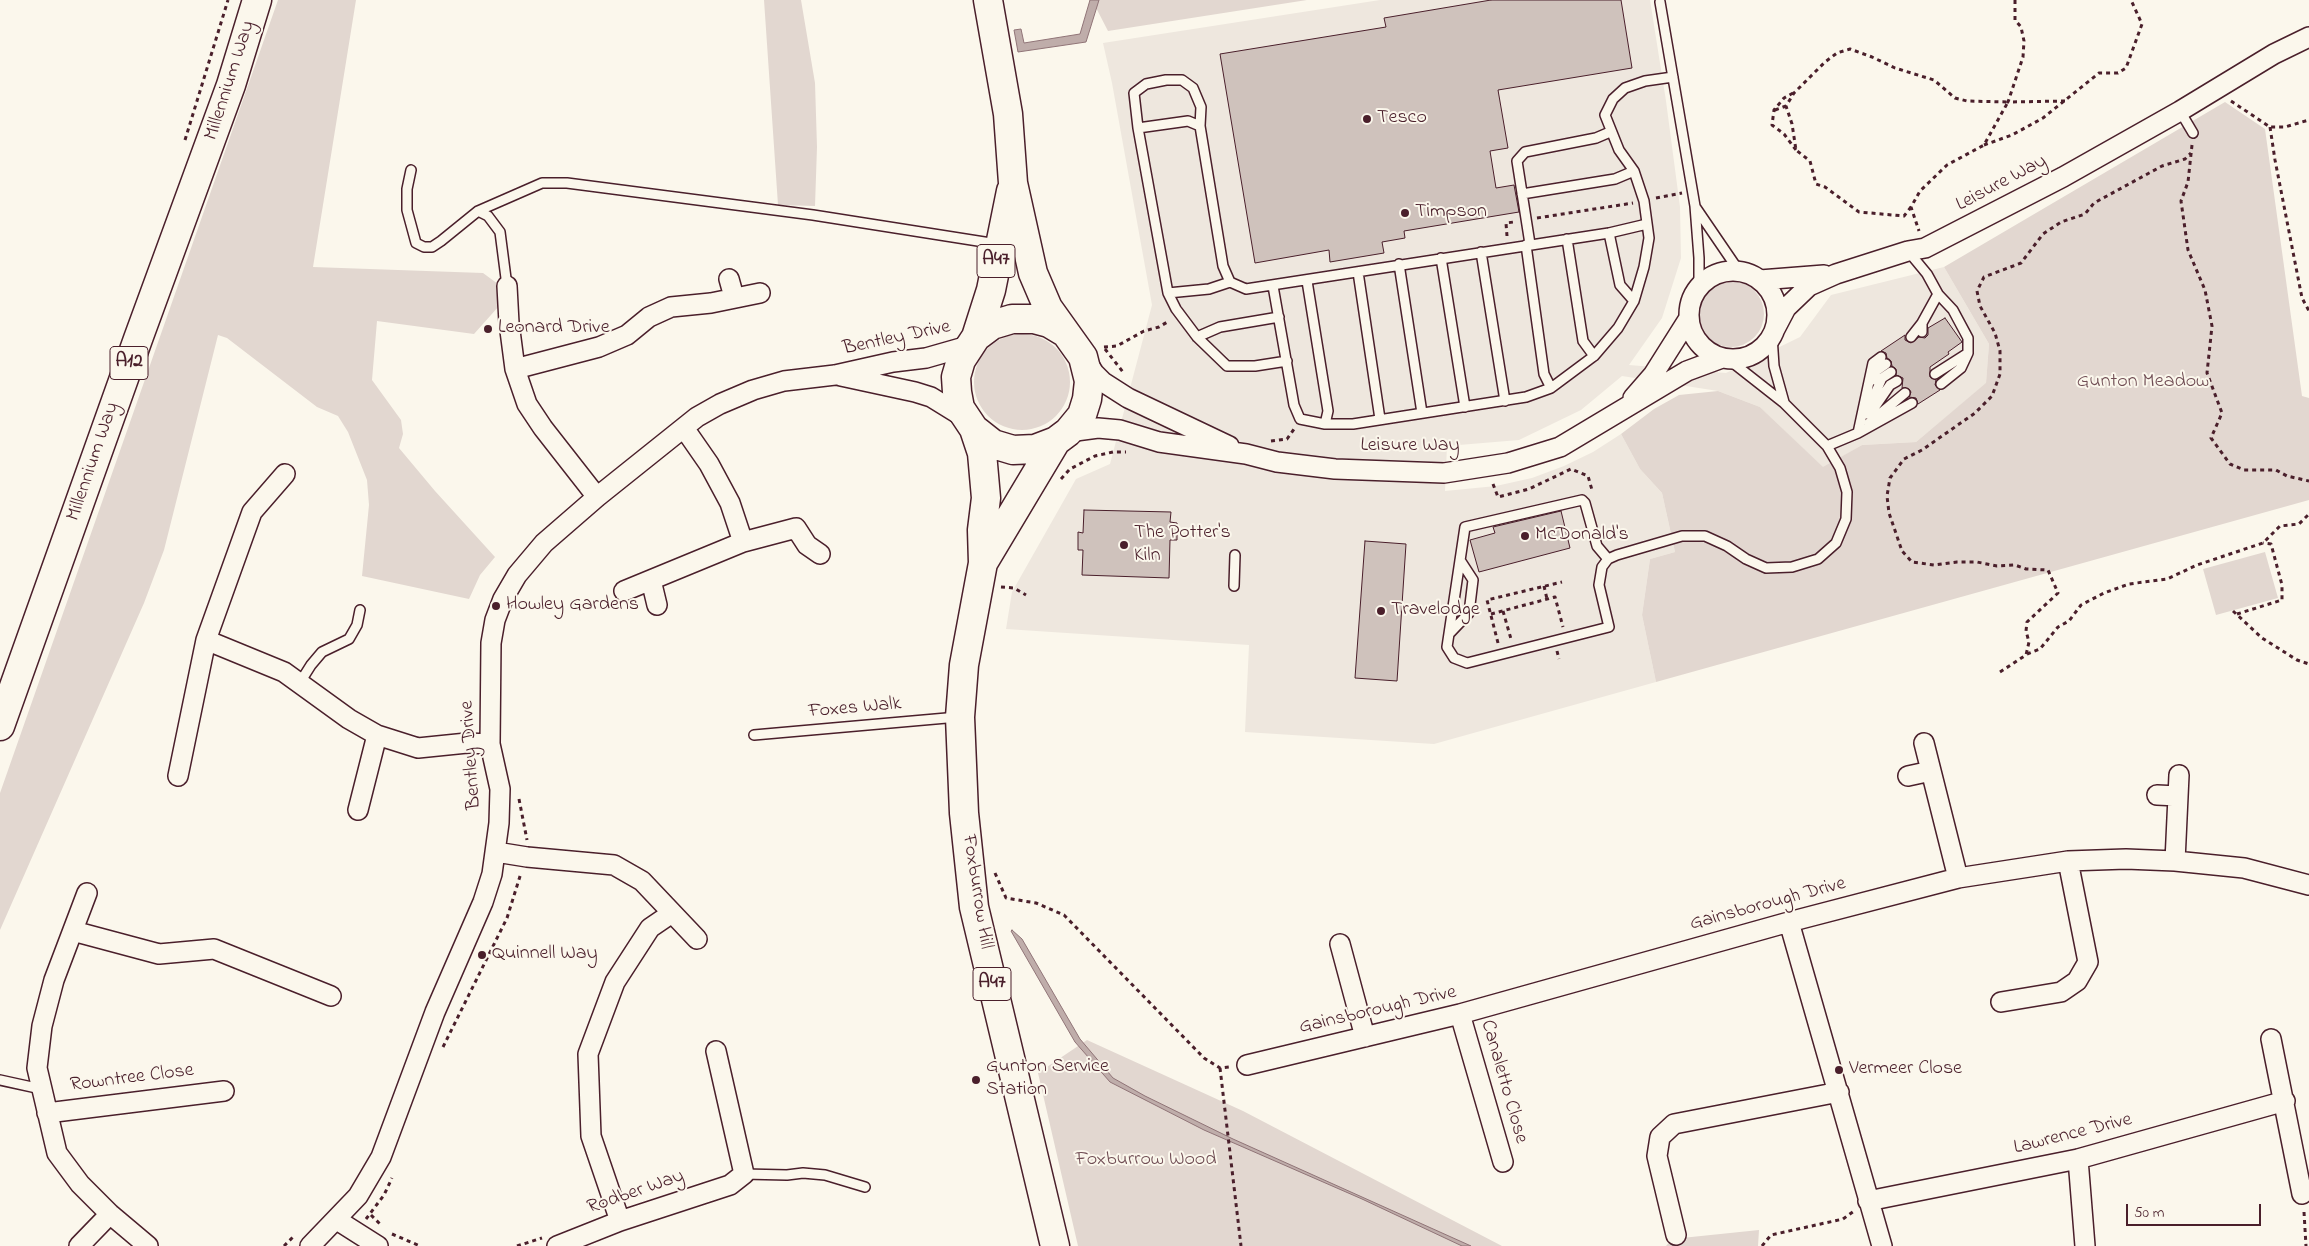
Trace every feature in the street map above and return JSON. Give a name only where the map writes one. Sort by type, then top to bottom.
[{"type":"highway","name":"Millennium Way","points":[[0,726],[138,339],[231,86],[257,0]]},
{"type":"highway","name":"A47","points":[[988,0],[1008,114],[1013,183],[1033,273],[1048,308],[1064,332]]},
{"type":"highway","name":"A47","points":[[972,342],[991,290],[1013,183]]},
{"type":"highway","points":[[1012,318],[1034,318],[1049,323],[1064,332],[1074,342],[1096,348],[1089,381],[1088,399],[1082,415],[1062,437],[1035,449],[1013,450],[993,444],[969,423],[957,392],[956,377],[961,360],[972,342],[992,325],[1012,318]]},
{"type":"highway","name":"Foxburrow Hill","points":[[969,423],[982,453],[986,498],[982,530],[994,570]]},
{"type":"highway","name":"Foxburrow Hill","points":[[1055,1246],[974,907],[962,788],[960,717],[964,664],[994,570],[1062,437]]},
{"type":"street","name":"Leisure Way","points":[[1062,437],[1098,428],[1120,430],[1158,442],[1246,454],[1277,462],[1335,469],[1444,473],[1508,463],[1560,447],[1687,371],[1725,358],[1749,356],[1766,344],[1786,308],[1809,286],[1836,274],[1916,250],[2062,177],[2180,111],[2274,54],[2309,37]]},
{"type":"street","name":"Leisure Way","points":[[1740,271],[1760,280],[1836,274]]},
{"type":"street","points":[[1699,287],[1721,272],[1740,271]]},
{"type":"street","points":[[1760,280],[1768,288],[1777,307],[1774,332]]},
{"type":"street","points":[[507,286],[509,323],[515,369],[527,404],[597,497]]},
{"type":"street","name":"Leisure Way","points":[[1622,410],[1653,375],[1689,318],[1693,296],[1699,287]]},
{"type":"street","points":[[515,369],[599,346],[627,335],[649,317],[671,307],[710,303],[732,288],[760,293]]},
{"type":"street","points":[[1689,318],[1691,329],[1703,348],[1725,358]]},
{"type":"street","name":"Bentley Drive","points":[[310,1246],[358,1196],[381,1157],[449,976],[483,902],[496,852],[500,789],[490,744],[491,644],[495,620],[503,599],[517,575],[532,556],[597,497],[697,417],[720,404],[753,390],[784,381],[835,375],[893,362],[926,358],[972,342]]},
{"type":"street","name":"Leisure Way","points":[[1096,348],[1094,373],[1128,398],[1246,454]]},
{"type":"street","name":"Bentley Drive","points":[[835,375],[915,392],[930,398],[969,423]]},
{"type":"street","points":[[684,428],[709,464],[726,496],[743,542]]},
{"type":"street","points":[[178,776],[206,640],[252,512],[286,474]]},
{"type":"street","points":[[624,591],[743,542],[796,528],[807,545],[820,554]]},
{"type":"street","points":[[651,580],[657,605]]},
{"type":"street","points":[[206,640],[284,672],[348,719],[377,735],[418,748],[490,744]]},
{"type":"street","points":[[358,810],[377,735]]},
{"type":"street","points":[[1924,743],[1958,878]]},
{"type":"street","points":[[1908,776],[1931,770]]},
{"type":"street","points":[[2175,861],[2179,775]]},
{"type":"street","points":[[2157,795],[2178,796]]},
{"type":"street","points":[[496,852],[527,857],[614,865],[642,881],[697,940]]},
{"type":"street","name":"Gainsborough Drive","points":[[1247,1065],[1460,1014],[1789,922],[1958,878],[2068,862],[2126,859],[2175,861],[2244,868],[2309,884]]},
{"type":"street","points":[[2001,1002],[2061,992],[2077,981],[2088,962],[2068,862]]},
{"type":"street","points":[[87,893],[54,980],[42,1026],[37,1068],[57,1153],[80,1184],[110,1214],[148,1246]]},
{"type":"street","points":[[620,1221],[592,1136],[588,1054],[615,982],[650,928],[672,913]]},
{"type":"street","points":[[1789,922],[1882,1246]]},
{"type":"street","points":[[73,931],[159,954],[214,949],[331,996]]},
{"type":"street","points":[[1340,944],[1364,1037]]},
{"type":"street","name":"Canaletto Close","points":[[1460,1014],[1503,1162]]},
{"type":"street","points":[[2271,1040],[2285,1101],[2302,1194]]},
{"type":"street","points":[[716,1051],[737,1179]]},
{"type":"street","name":"Rowntree Close","points":[[47,1113],[224,1091]]},
{"type":"street","points":[[1676,1235],[1657,1156],[1660,1137],[1674,1124],[1839,1092]]},
{"type":"street","name":"Lawrence Drive","points":[[1868,1202],[2078,1159],[2285,1101]]},
{"type":"street","points":[[2078,1159],[2084,1246]]},
{"type":"street","name":"Rodber Way","points":[[557,1246],[737,1179]]},
{"type":"street","points":[[79,1246],[110,1214]]},
{"type":"street","points":[[337,1220],[384,1239]]},
{"type":"lane","points":[[1660,2],[1695,206],[1699,287]]},
{"type":"lane","points":[[1273,286],[1294,405],[1300,419],[1325,424],[1353,424],[1505,401],[1526,397],[1552,388],[1594,356],[1618,328],[1634,301],[1644,267],[1649,238],[1644,201],[1634,171],[1619,150],[1610,132],[1606,115],[1613,99],[1625,88],[1645,81],[1672,77]]},
{"type":"lane","points":[[1287,361],[1255,366],[1228,366],[1197,337],[1180,314],[1168,293],[1138,128],[1134,93],[1146,84],[1166,80],[1182,80],[1193,88],[1201,106],[1200,126],[1222,266],[1230,282],[1246,289],[1609,233],[1647,224]]},
{"type":"lane","points":[[2180,111],[2193,133]]},
{"type":"lane","points":[[1138,128],[1188,121],[1200,126]]},
{"type":"lane","points":[[1552,388],[1544,374],[1526,220],[1517,161],[1525,152],[1596,138],[1610,132]]},
{"type":"lane","points":[[411,170],[407,189],[407,210],[416,243],[424,247],[432,247],[478,211],[542,183],[567,183],[878,224],[1000,244]]},
{"type":"lane","points":[[1522,194],[1615,179],[1634,171]]},
{"type":"lane","points":[[1695,206],[1740,271]]},
{"type":"lane","points":[[478,211],[488,216],[500,232],[507,286]]},
{"type":"lane","points":[[1609,233],[1620,285],[1634,301]]},
{"type":"lane","points":[[1566,239],[1583,341],[1594,356]]},
{"type":"lane","points":[[1916,250],[1938,294],[1953,310],[1968,338],[1968,353],[1961,368],[1941,384]]},
{"type":"lane","points":[[1481,252],[1505,401]]},
{"type":"lane","points":[[1441,258],[1464,407]]},
{"type":"lane","points":[[1399,264],[1422,413]]},
{"type":"lane","points":[[1358,272],[1380,419]]},
{"type":"lane","points":[[1307,281],[1328,411],[1325,424]]},
{"type":"lane","points":[[1168,293],[1209,289],[1230,282]]},
{"type":"lane","points":[[1911,337],[1922,328],[1938,294]]},
{"type":"lane","points":[[1197,337],[1220,327],[1279,317]]},
{"type":"lane","points":[[1774,332],[1774,366],[1784,402]]},
{"type":"lane","points":[[1935,374],[1968,353]]},
{"type":"lane","points":[[1608,560],[1597,546],[1585,503],[1578,499],[1465,527],[1446,647],[1454,658],[1467,663],[1493,658],[1609,627],[1599,585],[1599,575],[1608,560],[1616,555],[1682,536],[1704,536],[1728,546],[1746,559],[1766,568],[1792,567],[1818,559],[1836,543],[1846,519],[1848,492],[1840,468],[1827,446],[1784,402],[1725,358]]},
{"type":"lane","points":[[1939,361],[1949,365]]},
{"type":"lane","points":[[1858,433],[1876,371],[1886,364]]},
{"type":"lane","points":[[1858,433],[1890,385],[1897,381]]},
{"type":"lane","points":[[1858,433],[1905,393]]},
{"type":"lane","points":[[1827,446],[1858,433],[1912,403]]},
{"type":"lane","points":[[1234,586],[1235,555]]},
{"type":"lane","points":[[1448,634],[1469,613],[1473,580],[1460,560]]},
{"type":"lane","points":[[300,684],[311,664],[322,652],[349,639],[357,625],[360,610]]},
{"type":"lane","name":"Foxes Walk","points":[[754,735],[960,717]]},
{"type":"lane","points":[[0,1080],[41,1089]]},
{"type":"lane","points":[[737,1179],[803,1172],[825,1175],[865,1187]]},
{"type":"path","points":[[1984,145],[2008,102],[2017,80],[2024,49],[2021,27],[2016,20],[2015,0]]},
{"type":"path","points":[[1794,93],[1784,98],[1774,110],[1772,125],[1784,134],[1796,150],[1810,161],[1816,184],[1826,187],[1859,212],[1904,216],[1920,191],[1947,165],[1984,145],[2043,118],[2100,73],[2118,73],[2126,68],[2142,24],[2131,0]]},
{"type":"path","points":[[1774,110],[1786,106],[1794,93],[1824,62],[1837,53],[1850,49],[1872,56],[1895,68],[1934,80],[1955,98],[1968,101],[2008,102],[2066,100]]},
{"type":"path","points":[[2219,88],[2225,97],[2270,127],[2285,127],[2309,120]]},
{"type":"path","points":[[1786,106],[1792,124],[1796,150]]},
{"type":"path","points":[[2270,127],[2302,298],[2309,311]]},
{"type":"path","points":[[2026,655],[2028,642],[2027,622],[2058,593],[2048,570],[1998,566],[1977,562],[1957,562],[1934,566],[1912,562],[1902,551],[1889,513],[1887,496],[1890,478],[1904,459],[1922,450],[1975,413],[1992,396],[2000,374],[2000,351],[1995,333],[1980,306],[1977,290],[1984,277],[2021,263],[2043,234],[2061,222],[2086,214],[2094,203],[2162,166],[2185,159],[2191,153],[2188,182],[2181,201],[2188,250],[2205,290],[2212,326],[2208,373],[2222,413],[2211,438],[2230,464],[2244,470],[2276,470],[2287,476],[2309,481]]},
{"type":"path","points":[[1509,248],[1506,223],[1644,201],[1692,191]]},
{"type":"path","points":[[1910,207],[1916,250]]},
{"type":"path","points":[[1096,348],[1117,346],[1144,331],[1159,327],[1180,314]]},
{"type":"path","points":[[1096,348],[1125,374]]},
{"type":"path","points":[[1265,442],[1287,439],[1300,419]]},
{"type":"path","points":[[1058,484],[1070,468],[1095,456],[1113,452],[1128,452]]},
{"type":"path","points":[[2263,543],[2280,526],[2299,524],[2309,514]]},
{"type":"path","points":[[2000,672],[2026,655],[2040,649],[2058,627],[2069,621],[2080,605],[2129,584],[2166,579],[2197,565],[2263,543],[2271,544],[2282,585],[2282,600],[2237,614]]},
{"type":"path","points":[[994,570],[1001,586],[1000,595]]},
{"type":"path","points":[[1499,646],[1488,600],[1562,582]]},
{"type":"path","points":[[1001,586],[1014,588],[1026,595]]},
{"type":"path","points":[[1544,586],[1547,600]]},
{"type":"path","points":[[1491,614],[1555,597],[1563,628],[1558,630]]},
{"type":"path","points":[[1503,611],[1511,642],[1520,640]]},
{"type":"path","points":[[2233,611],[2262,638],[2297,660],[2309,664]]},
{"type":"path","points":[[439,1056],[507,918],[527,857]]},
{"type":"path","points":[[991,865],[1006,898],[1036,903],[1064,915],[1204,1058],[1220,1068],[1247,1065]]},
{"type":"path","points":[[1220,1068],[1241,1246]]},
{"type":"path","points":[[383,1227],[371,1215],[395,1171]]},
{"type":"path","points":[[2302,1194],[2306,1246]]},
{"type":"path","points":[[1762,1246],[1771,1235],[1843,1219],[1868,1202]]},
{"type":"path","points":[[384,1239],[420,1246]]},
{"type":"shaded area","points":[[1090,0],[1099,0],[1086,42],[1018,52],[1014,30],[1021,29],[1024,43],[1080,34]]},
{"type":"shaded area","points":[[1380,0],[1650,0],[1680,207],[1681,258],[1662,318],[1629,365],[1726,373],[1800,337],[1831,295],[1944,267],[1989,344],[1986,384],[1916,442],[1862,445],[1823,468],[1760,407],[1718,391],[1622,376],[1581,410],[1519,440],[1447,446],[1445,491],[1496,486],[1532,478],[1564,466],[1593,452],[1621,434],[1640,469],[1662,493],[1675,552],[1650,559],[1642,615],[1656,682],[1434,744],[1245,732],[1249,645],[1006,629],[1012,592],[1076,479],[1110,464],[1152,305],[1103,43]]},
{"type":"shaded area","points":[[1012,930],[1022,939],[1080,1039],[1113,1078],[1145,1096],[1233,1139],[1471,1246],[1462,1246],[1362,1199],[1204,1130],[1110,1082],[1075,1042]]},
{"type":"green space","points":[[278,0],[356,0],[313,267],[483,273],[498,284],[499,306],[474,334],[377,321],[372,380],[401,420],[403,434],[399,448],[495,557],[480,575],[469,599],[362,576],[369,505],[367,480],[348,432],[338,416],[317,407],[227,338],[218,335],[164,550],[144,603],[0,930],[0,793]]},
{"type":"green space","points":[[764,0],[801,0],[815,83],[817,147],[815,206],[778,205]]},
{"type":"green space","points":[[1092,0],[1307,0],[1108,31]]},
{"type":"green space","name":"Gunton Meadow","points":[[2225,102],[2265,129],[2302,396],[2309,398],[2309,500],[1656,682],[1642,615],[1650,559],[1675,552],[1662,493],[1640,469],[1621,434],[1654,409],[1679,395],[1718,391],[1760,407],[1823,467],[1862,445],[1916,442],[1986,383],[1989,344],[1944,267]]},
{"type":"green space","points":[[1731,281],[1744,283],[1754,291],[1762,301],[1764,314],[1762,327],[1754,337],[1744,345],[1731,347],[1718,345],[1708,337],[1700,327],[1698,314],[1700,301],[1708,291],[1718,283]]},
{"type":"green space","points":[[1022,334],[1040,338],[1056,348],[1066,364],[1070,382],[1066,400],[1056,416],[1040,426],[1022,430],[1004,426],[988,416],[978,400],[974,382],[978,364],[988,348],[1004,338]]},
{"type":"green space","points":[[2265,552],[2278,598],[2216,615],[2203,569]]},
{"type":"green space","name":"Foxburrow Wood","points":[[1087,1040],[1243,1111],[1502,1246],[1078,1246],[1038,1073]]},
{"type":"green space","points":[[1759,1230],[1758,1246],[1666,1246],[1672,1239]]},
{"type":"building","name":"Tesco","points":[[1491,0],[1621,0],[1632,68],[1498,90],[1508,148],[1490,151],[1496,188],[1514,185],[1519,212],[1404,231],[1405,238],[1382,242],[1384,253],[1330,262],[1329,250],[1255,263],[1220,54],[1386,27],[1384,18]]},
{"type":"building","points":[[1945,318],[1962,342],[1930,367],[1930,377],[1936,380],[1935,385],[1940,390],[1918,404],[1916,398],[1909,397],[1911,392],[1909,389],[1902,388],[1903,378],[1896,375],[1896,369],[1887,358],[1886,353],[1881,351],[1905,335],[1905,340],[1911,343],[1919,337],[1925,338],[1928,335],[1928,328]]},
{"type":"building","name":"The Potter's Kiln","points":[[1084,510],[1171,512],[1170,522],[1177,523],[1177,540],[1170,540],[1169,578],[1082,575],[1083,550],[1078,550],[1078,532],[1083,533]]},
{"type":"building","name":"McDonald's","points":[[1561,511],[1570,548],[1479,572],[1470,540],[1495,533],[1493,527]]},
{"type":"building","name":"Travelodge","points":[[1365,541],[1406,544],[1397,681],[1355,678]]},
{"type":"place","name":"Tesco","points":[[1367,119]]},
{"type":"place","name":"Timpson","points":[[1405,213]]},
{"type":"place","name":"Leonard Drive","points":[[488,329]]},
{"type":"place","name":"McDonald's","points":[[1525,536]]},
{"type":"place","name":"The Potter's Kiln","points":[[1124,545]]},
{"type":"place","name":"Howley Gardens","points":[[496,606]]},
{"type":"place","name":"Travelodge","points":[[1381,611]]},
{"type":"place","name":"Quinnell Way","points":[[482,955]]},
{"type":"place","name":"Vermeer Close","points":[[1839,1070]]},
{"type":"place","name":"Gunton Service Station","points":[[976,1080]]}]
